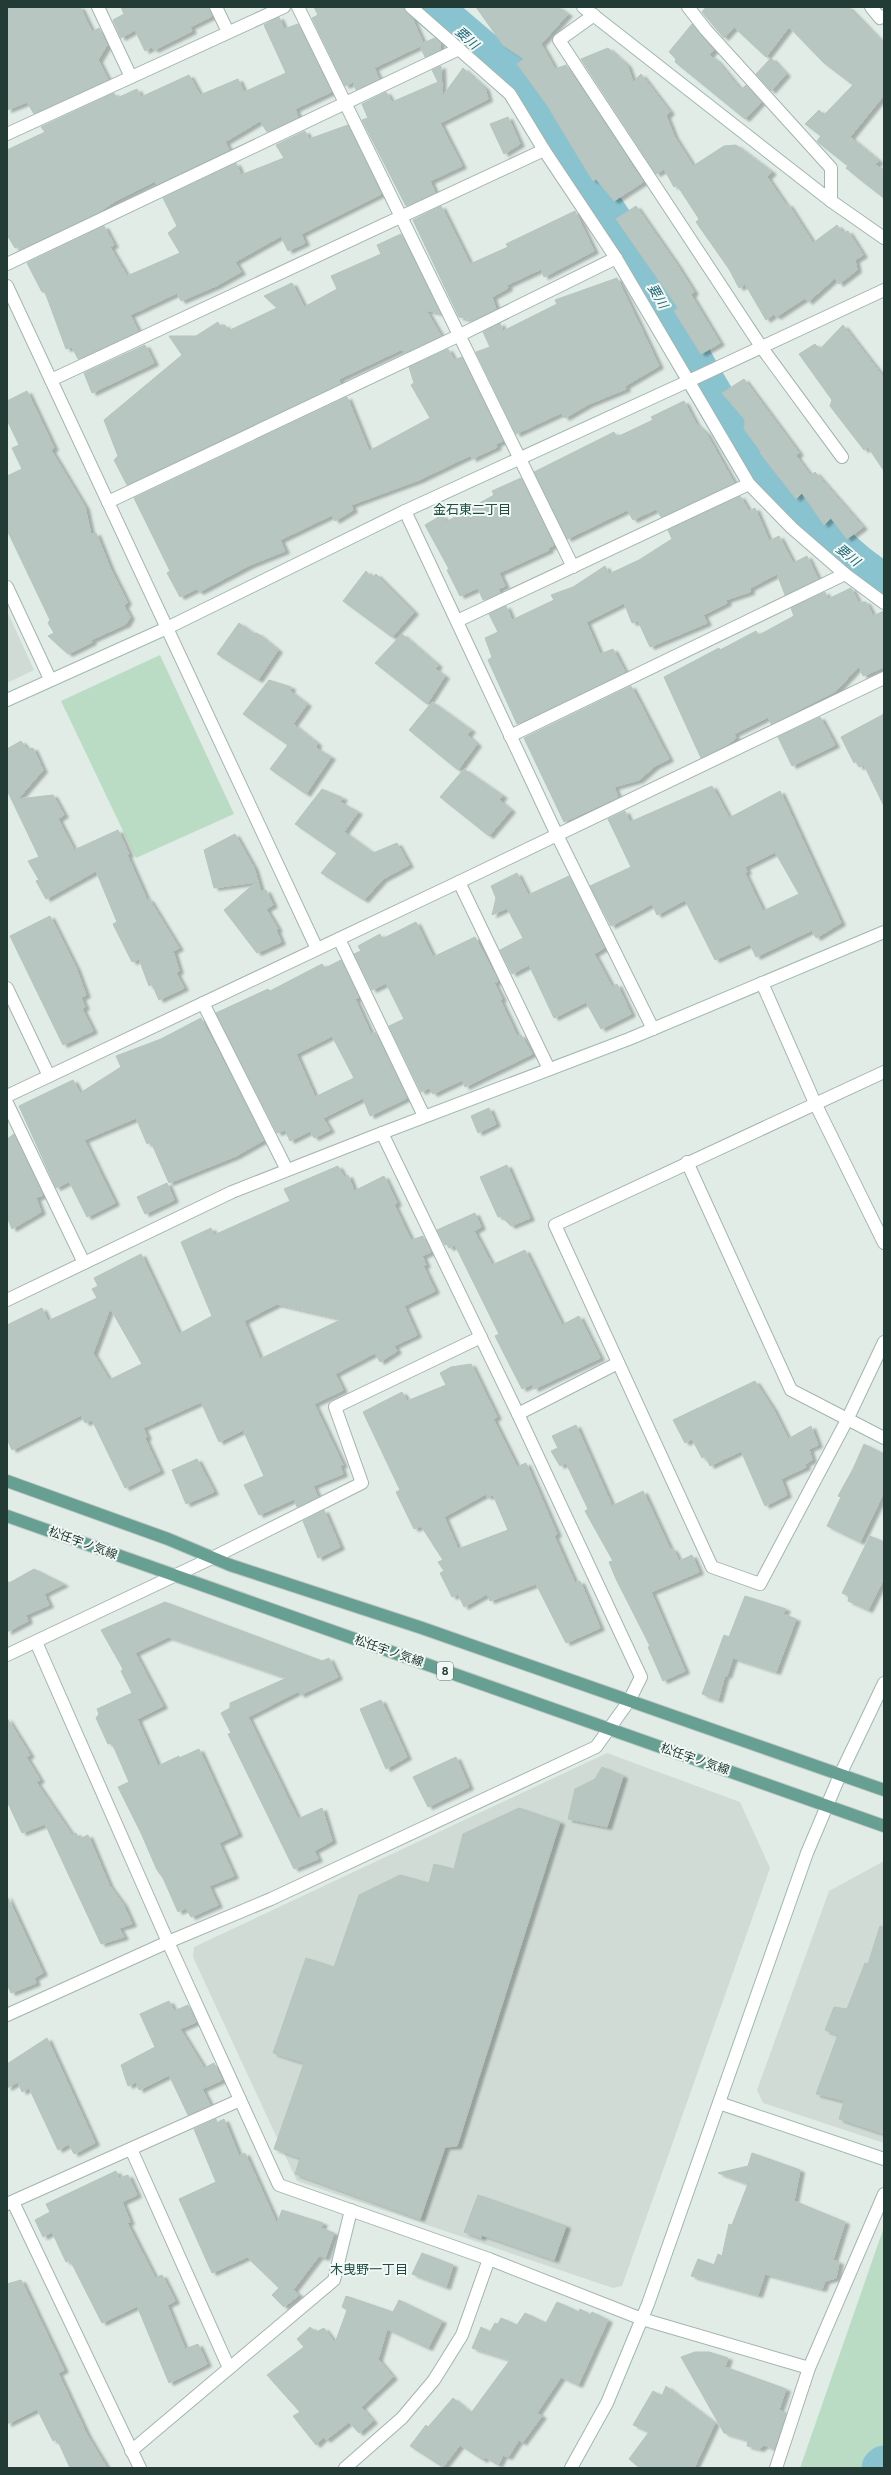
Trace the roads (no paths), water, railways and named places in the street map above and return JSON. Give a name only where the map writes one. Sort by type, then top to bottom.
[{"type":"main road","points":[[7,1481],[212,1558],[884,1790]]},
{"type":"main road","name":"松任宇ノ気線","points":[[7,1516],[172,1576],[828,1805],[884,1826]]},
{"type":"street","points":[[98,7],[131,77]]},
{"type":"street","points":[[216,7],[228,32]]},
{"type":"street","points":[[7,134],[284,7]]},
{"type":"street","points":[[298,7],[521,458],[573,567]]},
{"type":"street","points":[[410,7],[510,94],[544,150],[616,258],[690,381],[749,484],[792,528],[845,574],[884,603]]},
{"type":"street","points":[[583,7],[831,201],[884,238]]},
{"type":"street","points":[[688,7],[706,30],[831,168],[831,201]]},
{"type":"street","points":[[871,7],[880,18],[884,16]]},
{"type":"street","points":[[594,15],[559,40],[762,348],[842,457]]},
{"type":"street","points":[[7,264],[459,49]]},
{"type":"street","points":[[51,380],[402,218],[544,150]]},
{"type":"street","points":[[108,502],[460,335],[616,258]]},
{"type":"street","points":[[7,286],[317,949]]},
{"type":"street","points":[[7,700],[50,679],[167,628],[405,511],[762,348],[884,290]]},
{"type":"street","points":[[457,621],[749,484]]},
{"type":"street","points":[[405,511],[557,835],[653,1029]]},
{"type":"street","points":[[510,736],[845,574]]},
{"type":"street","points":[[7,587],[50,679]]},
{"type":"street","points":[[7,1096],[459,882],[884,678]]},
{"type":"street","points":[[459,882],[549,1069]]},
{"type":"street","points":[[7,1300],[232,1192],[424,1116],[653,1029],[884,932]]},
{"type":"street","points":[[339,939],[424,1116]]},
{"type":"street","points":[[762,983],[815,1103],[884,1243]]},
{"type":"street","points":[[7,988],[48,1076]]},
{"type":"street","points":[[203,1003],[287,1170]]},
{"type":"street","points":[[884,1072],[555,1225],[712,1567],[760,1584],[847,1420],[884,1342]]},
{"type":"street","points":[[7,1104],[84,1262]]},
{"type":"street","points":[[7,2015],[168,1942],[271,1899],[596,1747],[629,1701],[641,1677],[518,1414],[382,1133]]},
{"type":"street","points":[[688,1162],[791,1390],[884,1438]]},
{"type":"street","points":[[7,1655],[212,1558],[362,1483],[335,1407],[481,1337]]},
{"type":"street","points":[[518,1414],[618,1363]]},
{"type":"street","points":[[36,1642],[168,1942],[279,2185],[488,2259],[642,2319],[809,2368]]},
{"type":"street","points":[[571,2468],[607,2403],[642,2319],[807,1853],[840,1775],[884,1683]]},
{"type":"street","points":[[140,2468],[10,2203],[240,2100]]},
{"type":"street","points":[[719,2103],[884,2159]]},
{"type":"street","points":[[131,2149],[230,2368]]},
{"type":"street","points":[[776,2468],[809,2368],[884,2194]]},
{"type":"street","points":[[131,2451],[334,2280],[351,2210]]},
{"type":"street","points":[[345,2468],[402,2418],[434,2380],[462,2335],[488,2259]]},
{"type":"waterway","name":"要川","points":[[431,7],[521,84],[631,250],[701,376],[756,469],[774,490],[815,528],[856,564],[884,585]]},
{"type":"district","name":"金石東二丁目","points":[[472,509]]},
{"type":"district","name":"木曳野一丁目","points":[[369,2269]]}]
